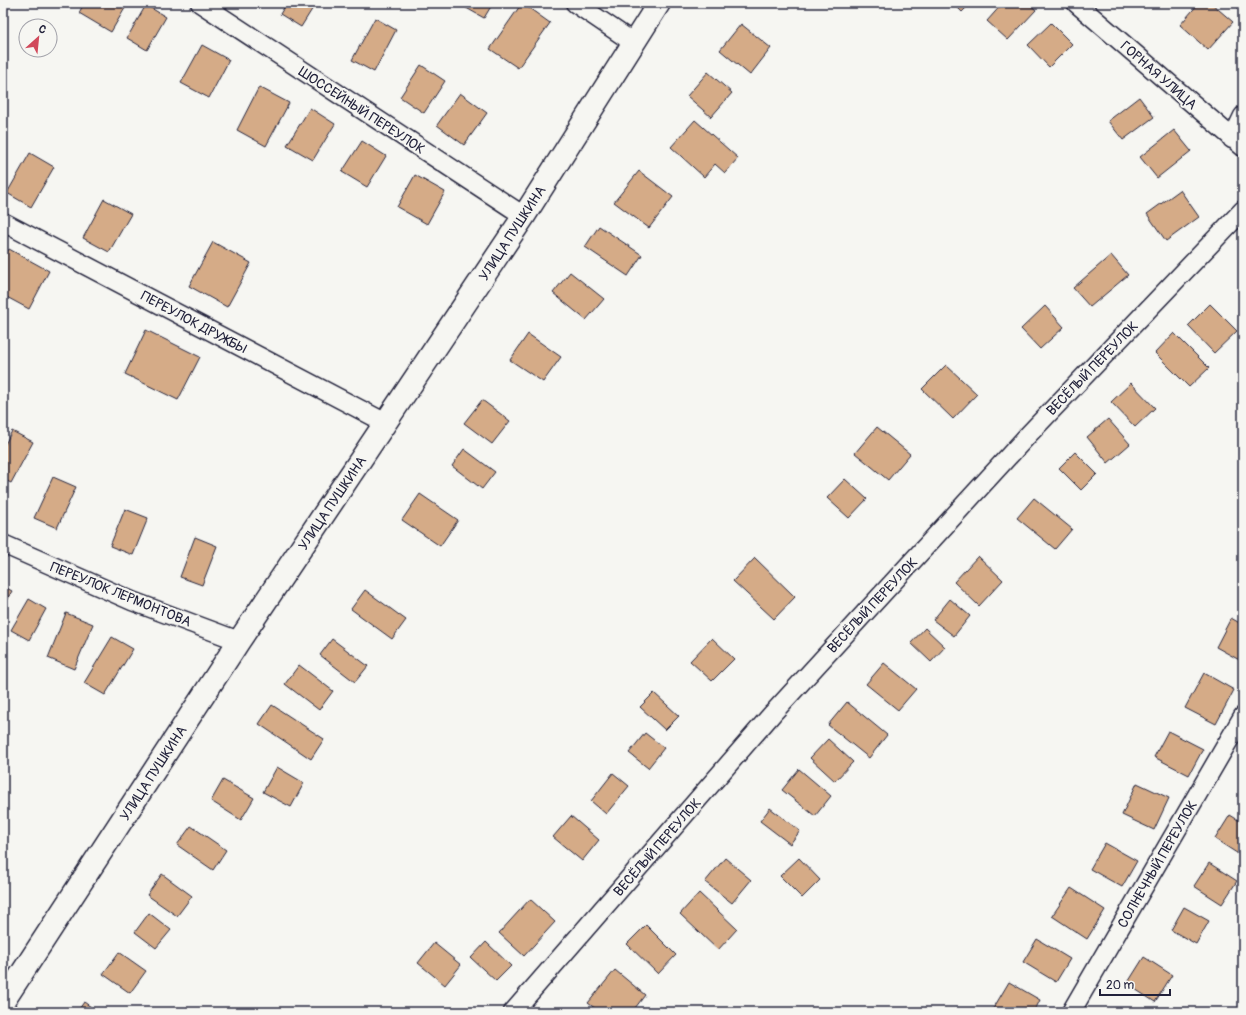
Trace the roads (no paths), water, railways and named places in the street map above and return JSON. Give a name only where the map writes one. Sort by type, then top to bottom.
[{"type":"main road","name":"УЛИЦА ПУШКИНА","points":[[3,1001],[239,641],[524,216],[659,3]]},
{"type":"street","name":"ШОССЕЙНЫЙ ПЕРЕУЛОК","points":[[200,3],[524,216]]},
{"type":"street","points":[[575,3],[634,43]]},
{"type":"street","name":"ГОРНАЯ УЛИЦА","points":[[1076,3],[1237,143]]},
{"type":"street","points":[[1237,143],[1243,116]]},
{"type":"street","name":"ВЕСЁЛЫЙ ПЕРЕУЛОК","points":[[513,1012],[772,713],[1029,434],[1243,210]]},
{"type":"street","name":"ПЕРЕУЛОК ДРУЖБЫ","points":[[3,222],[386,423]]},
{"type":"street","name":"ПЕРЕУЛОК ЛЕРМОНТОВА","points":[[3,544],[132,600],[239,641]]},
{"type":"street","name":"СОЛНЕЧНЫЙ ПЕРЕУЛОК","points":[[1071,1012],[1243,716]]}]
